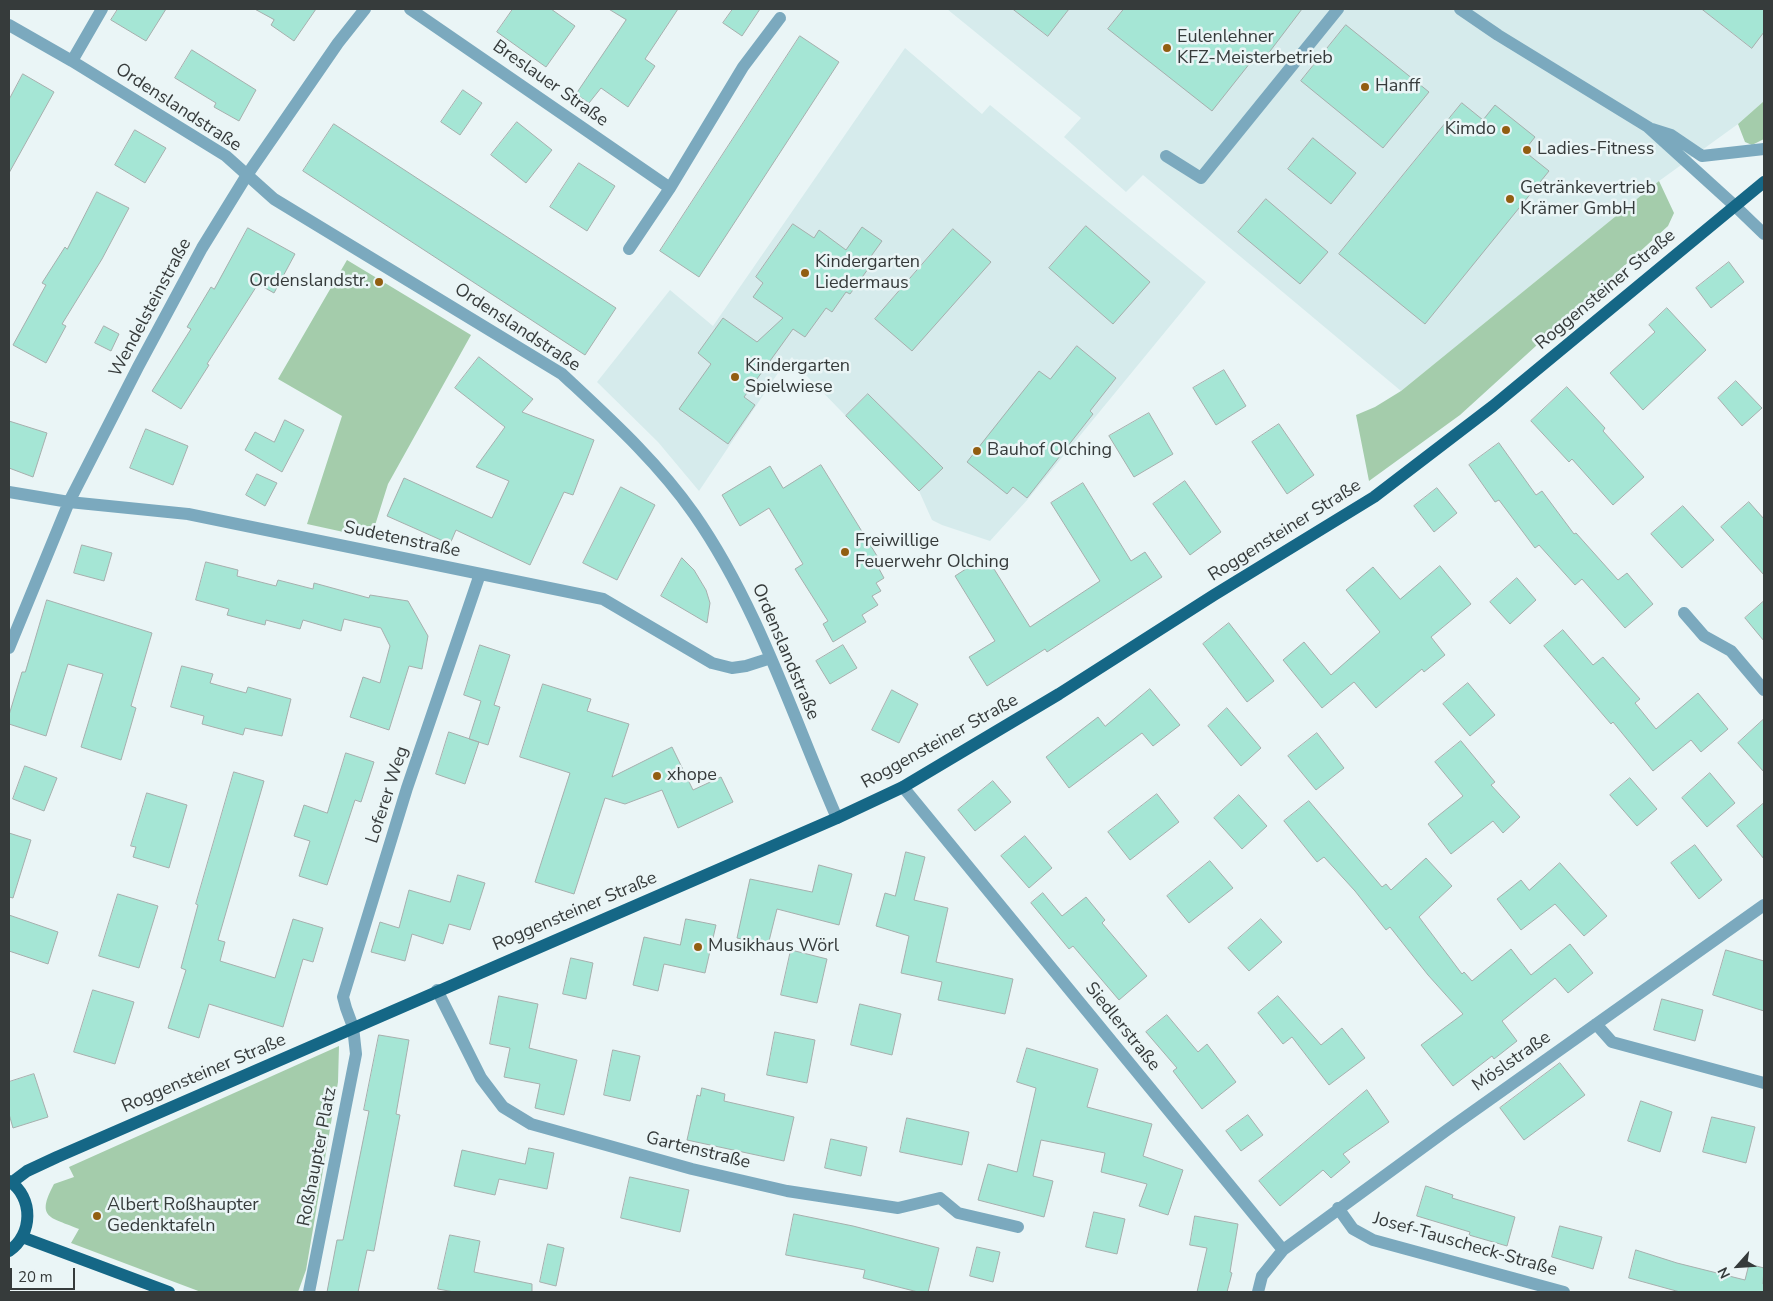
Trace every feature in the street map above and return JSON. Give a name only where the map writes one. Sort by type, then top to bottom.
[{"type":"main road","name":"Roggensteiner Straße","points":[[10,1182],[27,1171],[57,1157],[437,990],[837,818],[903,787],[1059,694],[1214,595],[1374,497],[1508,393],[1764,182]]},
{"type":"main road","points":[[9,1251],[22,1237],[27,1223],[26,1207],[21,1193],[10,1182]]},
{"type":"main road","points":[[22,1237],[169,1292]]},
{"type":"street","points":[[72,61],[102,9]]},
{"type":"street","name":"Wendelsteinstraße","points":[[9,648],[69,502],[206,242],[247,175],[338,43],[364,9]]},
{"type":"street","name":"Breslauer Straße","points":[[410,9],[670,188]]},
{"type":"street","points":[[1166,156],[1201,178],[1338,9]]},
{"type":"street","points":[[1460,9],[1498,35],[1648,127],[1764,234]]},
{"type":"street","points":[[629,249],[670,188],[743,67],[780,18]]},
{"type":"street","name":"Ordenslandstraße","points":[[11,31],[72,61],[226,156],[274,199],[562,374],[654,462],[693,512],[734,577],[771,658],[837,818]]},
{"type":"street","points":[[1648,127],[1671,135],[1702,156],[1764,149]]},
{"type":"street","name":"Sudetenstraße","points":[[9,492],[69,502],[188,514],[603,599],[712,663],[732,668],[746,666],[771,658]]},
{"type":"street","name":"Loferer Weg","points":[[353,1027],[343,997],[407,788],[480,574]]},
{"type":"street","points":[[1684,613],[1704,636],[1731,651],[1764,690]]},
{"type":"street","name":"Siedlerstraße","points":[[903,787],[1283,1250]]},
{"type":"street","name":"Möslstraße","points":[[1283,1250],[1338,1208],[1764,904]]},
{"type":"street","name":"Gartenstraße","points":[[437,990],[481,1078],[503,1107],[531,1124],[692,1169],[788,1191],[898,1208],[940,1198],[958,1214],[1018,1228]]},
{"type":"street","points":[[1596,1024],[1612,1042],[1764,1083]]},
{"type":"street","name":"Roßhaupter Platz","points":[[309,1292],[356,1054],[353,1027]]},
{"type":"street","name":"Josef-Tauscheck-Straße","points":[[1338,1208],[1353,1229],[1373,1240],[1564,1292]]},
{"type":"street","points":[[1258,1292],[1262,1276],[1283,1250]]},
{"type":"shaded area","points":[[947,9],[1764,9],[1764,101],[1738,124],[1659,181],[1401,391],[1143,175],[1126,192],[1064,137],[1081,118]]},
{"type":"shaded area","points":[[905,48],[982,114],[990,105],[1206,282],[1028,499],[990,541],[932,520],[919,491],[802,371],[792,357],[778,373],[699,491],[658,442],[597,382],[670,290],[713,326]]},
{"type":"green space","points":[[1764,101],[1764,139],[1752,145],[1745,142],[1738,124]]},
{"type":"green space","points":[[1659,181],[1674,213],[1668,226],[1460,415],[1369,481],[1356,415],[1375,407],[1401,391]]},
{"type":"green space","points":[[347,260],[471,335],[388,484],[371,538],[307,524],[342,416],[278,379]]},
{"type":"green space","points":[[339,1046],[338,1082],[306,1270],[298,1292],[201,1292],[71,1243],[79,1229],[54,1219],[46,1210],[48,1195],[54,1184],[74,1177],[69,1167]]},
{"type":"building","points":[[118,9],[166,9],[146,41],[111,20]]},
{"type":"building","points":[[255,9],[316,9],[294,41],[271,25],[274,20]]},
{"type":"building","points":[[513,9],[551,9],[575,26],[546,67],[497,32]]},
{"type":"building","points":[[609,9],[678,9],[645,59],[655,66],[628,107],[601,88],[589,103],[576,94],[626,20]]},
{"type":"building","points":[[733,9],[760,9],[742,36],[723,23]]},
{"type":"building","points":[[1013,9],[1069,9],[1048,36]]},
{"type":"building","points":[[1124,9],[1302,9],[1261,63],[1254,58],[1212,111],[1108,29]]},
{"type":"building","points":[[1702,9],[1764,9],[1764,32],[1752,48]]},
{"type":"building","name":"Hanff","points":[[1346,25],[1429,92],[1383,148],[1301,81]]},
{"type":"building","points":[[800,36],[839,62],[699,277],[660,251]]},
{"type":"building","points":[[192,50],[256,90],[239,121],[214,107],[216,103],[175,78]]},
{"type":"building","points":[[23,74],[54,92],[9,173],[9,100]]},
{"type":"building","points":[[463,90],[482,103],[460,135],[441,122]]},
{"type":"building","points":[[1462,103],[1483,120],[1495,105],[1535,137],[1524,151],[1549,171],[1425,324],[1339,254]]},
{"type":"building","points":[[517,122],[552,150],[526,183],[491,155]]},
{"type":"building","points":[[334,124],[616,308],[585,355],[303,171]]},
{"type":"building","points":[[135,130],[166,148],[145,183],[115,165]]},
{"type":"building","points":[[1313,138],[1356,173],[1331,204],[1288,169]]},
{"type":"building","points":[[579,163],[615,186],[587,231],[550,207]]},
{"type":"building","points":[[97,192],[129,208],[102,259],[62,324],[66,326],[46,363],[13,345],[46,285],[42,283],[65,247],[67,249]]},
{"type":"building","points":[[1266,199],[1328,252],[1300,284],[1238,232]]},
{"type":"building","points":[[793,224],[814,238],[819,230],[846,250],[862,227],[882,241],[869,259],[873,262],[850,294],[846,292],[832,312],[826,308],[805,337],[793,329],[744,397],[755,405],[728,444],[679,409],[711,364],[698,353],[723,318],[757,342],[783,318],[753,297],[763,283],[756,277]]},
{"type":"building","points":[[1086,226],[1150,282],[1113,324],[1049,268]]},
{"type":"building","points":[[248,228],[295,254],[274,293],[258,284],[181,409],[152,391],[191,329],[187,327],[211,287],[214,289]]},
{"type":"building","points":[[953,229],[991,262],[912,351],[875,319]]},
{"type":"building","points":[[1729,262],[1744,282],[1711,308],[1696,288]]},
{"type":"building","points":[[1667,308],[1706,350],[1643,410],[1610,373],[1655,332],[1649,325]]},
{"type":"building","points":[[104,326],[119,334],[111,351],[95,343]]},
{"type":"building","points":[[1077,346],[1116,378],[1090,411],[1093,414],[1027,498],[1013,487],[1007,494],[967,462],[1039,371],[1050,379]]},
{"type":"building","points":[[479,357],[533,399],[522,412],[594,440],[573,495],[564,492],[530,565],[456,530],[450,544],[387,516],[404,478],[492,518],[509,481],[476,467],[505,427],[455,388]]},
{"type":"building","points":[[1224,370],[1246,406],[1216,425],[1193,388]]},
{"type":"building","points":[[1736,381],[1762,408],[1742,426],[1718,398]]},
{"type":"building","points":[[1567,387],[1605,428],[1603,431],[1644,477],[1613,505],[1572,459],[1569,462],[1531,421]]},
{"type":"building","points":[[868,394],[943,468],[919,491],[846,416]]},
{"type":"building","points":[[1149,413],[1173,454],[1134,477],[1109,436]]},
{"type":"building","points":[[285,420],[304,430],[282,472],[245,450],[255,432],[274,442]]},
{"type":"building","points":[[9,421],[47,433],[33,477],[9,468]]},
{"type":"building","points":[[1279,424],[1314,475],[1287,494],[1252,442]]},
{"type":"building","points":[[146,429],[188,446],[173,485],[130,468]]},
{"type":"building","points":[[1499,443],[1536,495],[1542,491],[1574,534],[1576,533],[1618,580],[1627,573],[1653,604],[1625,628],[1582,579],[1575,585],[1539,545],[1535,548],[1499,500],[1495,502],[1469,465]]},
{"type":"building","points":[[821,465],[882,564],[878,567],[884,578],[876,583],[881,591],[872,596],[878,605],[862,615],[866,622],[833,642],[823,624],[828,621],[795,569],[803,564],[769,508],[740,526],[722,495],[770,466],[783,488]]},
{"type":"building","points":[[257,474],[277,483],[265,506],[246,495]]},
{"type":"building","points":[[1185,481],[1221,532],[1190,555],[1153,504]]},
{"type":"building","points":[[1083,483],[1131,561],[1145,552],[1162,577],[1047,652],[1045,649],[987,686],[969,657],[995,641],[955,576],[986,556],[1030,627],[1100,581],[1051,503]]},
{"type":"building","points":[[621,487],[655,505],[617,580],[583,563]]},
{"type":"building","points":[[1437,488],[1457,513],[1434,532],[1414,506]]},
{"type":"building","points":[[1749,502],[1764,519],[1764,575],[1721,527]]},
{"type":"building","points":[[1683,506],[1714,540],[1682,568],[1651,534]]},
{"type":"building","points":[[82,545],[112,553],[104,581],[74,573]]},
{"type":"building","points":[[682,558],[694,570],[706,590],[710,603],[707,623],[661,596]]},
{"type":"building","points":[[206,562],[238,570],[237,576],[276,586],[278,580],[313,589],[314,583],[369,598],[370,595],[408,601],[428,636],[422,669],[409,666],[389,730],[350,717],[363,677],[380,683],[390,646],[381,628],[344,619],[341,631],[303,620],[300,629],[266,620],[265,625],[227,615],[229,609],[196,600]]},
{"type":"building","points":[[1440,566],[1471,604],[1431,637],[1445,655],[1424,672],[1422,669],[1376,708],[1354,682],[1322,708],[1283,660],[1304,642],[1331,675],[1380,632],[1346,590],[1373,567],[1400,599]]},
{"type":"building","points":[[1517,578],[1536,600],[1510,624],[1490,602]]},
{"type":"building","points":[[47,600],[152,633],[131,706],[136,708],[121,760],[81,747],[103,674],[68,664],[46,736],[9,724],[9,715],[22,672],[25,672]]},
{"type":"building","points":[[1764,601],[1764,641],[1745,618]]},
{"type":"building","points":[[1229,623],[1274,681],[1247,702],[1203,644]]},
{"type":"building","points":[[1563,630],[1593,665],[1603,657],[1640,699],[1635,703],[1656,729],[1698,693],[1728,729],[1701,752],[1691,740],[1653,771],[1613,722],[1611,724],[1544,646]]},
{"type":"building","points":[[480,645],[510,655],[494,705],[500,707],[488,745],[469,739],[481,701],[464,695]]},
{"type":"building","points":[[843,645],[857,668],[830,684],[816,661]]},
{"type":"building","points":[[182,666],[213,674],[210,683],[246,693],[248,687],[291,699],[282,736],[245,728],[243,735],[202,724],[204,716],[171,707]]},
{"type":"building","points":[[1468,683],[1495,715],[1470,736],[1443,704]]},
{"type":"building","points":[[543,684],[591,699],[587,711],[629,724],[612,777],[672,747],[693,790],[721,777],[733,802],[678,828],[662,790],[625,804],[605,798],[574,894],[535,882],[570,773],[520,757]]},
{"type":"building","points":[[1150,689],[1180,725],[1153,746],[1142,733],[1069,788],[1046,757],[1098,717],[1105,726]]},
{"type":"building","points":[[892,690],[918,704],[899,743],[872,730]]},
{"type":"building","points":[[1227,708],[1261,748],[1241,766],[1208,726]]},
{"type":"building","points":[[1764,719],[1764,772],[1738,743]]},
{"type":"building","points":[[449,732],[479,742],[465,784],[436,774]]},
{"type":"building","points":[[1317,733],[1344,768],[1316,790],[1288,756]]},
{"type":"building","points":[[1461,741],[1495,782],[1491,785],[1520,817],[1503,833],[1493,821],[1451,854],[1428,824],[1463,796],[1435,762]]},
{"type":"building","points":[[346,753],[374,762],[361,802],[355,800],[327,885],[299,876],[310,841],[294,836],[304,805],[327,813]]},
{"type":"building","points":[[25,766],[57,778],[44,811],[13,799]]},
{"type":"building","points":[[234,772],[264,781],[218,940],[225,942],[220,961],[275,978],[293,919],[323,928],[313,962],[303,959],[283,1027],[209,1004],[199,1038],[168,1028],[186,970],[181,968],[198,905],[196,904]]},
{"type":"building","points":[[1710,773],[1735,803],[1707,827],[1682,798]]},
{"type":"building","points":[[1630,778],[1657,809],[1637,826],[1610,795]]},
{"type":"building","points":[[993,781],[1011,802],[975,831],[958,810]]},
{"type":"building","points":[[147,793],[187,805],[169,868],[133,857],[136,847],[131,846]]},
{"type":"building","points":[[1157,794],[1179,822],[1130,860],[1108,832]]},
{"type":"building","points":[[1239,795],[1267,826],[1242,849],[1214,818]]},
{"type":"building","points":[[1309,801],[1382,887],[1386,884],[1391,890],[1426,858],[1452,886],[1419,917],[1462,974],[1464,972],[1472,981],[1511,949],[1531,975],[1570,944],[1593,973],[1568,993],[1555,978],[1502,1021],[1517,1041],[1494,1059],[1492,1056],[1453,1086],[1421,1045],[1463,1014],[1428,975],[1390,927],[1386,930],[1355,891],[1324,857],[1317,862],[1284,821]]},
{"type":"building","points":[[1764,803],[1764,859],[1737,826]]},
{"type":"building","points":[[9,833],[31,840],[13,898],[9,897]]},
{"type":"building","points":[[1025,836],[1052,868],[1029,888],[1001,856]]},
{"type":"building","points":[[1695,845],[1722,880],[1699,899],[1671,863]]},
{"type":"building","points":[[906,852],[925,857],[914,900],[948,908],[936,962],[1013,979],[1005,1014],[938,1000],[942,982],[901,973],[909,936],[876,926],[885,893],[895,896]]},
{"type":"building","points":[[1210,861],[1233,888],[1189,923],[1167,896]]},
{"type":"building","points":[[1560,863],[1607,916],[1584,936],[1555,904],[1521,930],[1497,899],[1521,880],[1529,890]]},
{"type":"building","points":[[819,865],[852,874],[839,925],[777,909],[768,945],[737,938],[750,879],[812,892]]},
{"type":"building","points":[[458,875],[485,883],[470,930],[449,924],[443,944],[412,934],[405,961],[371,952],[380,922],[399,928],[409,890],[450,902]]},
{"type":"building","points":[[1043,893],[1062,916],[1086,897],[1105,920],[1102,923],[1147,976],[1119,1000],[1073,946],[1069,949],[1031,903]]},
{"type":"building","points":[[118,894],[158,906],[139,968],[99,956]]},
{"type":"building","points":[[9,915],[58,932],[48,964],[9,951]]},
{"type":"building","points":[[686,919],[716,925],[705,973],[664,964],[658,991],[633,985],[644,937],[680,945]]},
{"type":"building","points":[[1261,919],[1282,942],[1249,971],[1228,948]]},
{"type":"building","points":[[791,950],[827,959],[817,1003],[781,995]]},
{"type":"building","points":[[1726,950],[1764,961],[1764,1011],[1713,995]]},
{"type":"building","points":[[571,958],[593,963],[586,999],[563,994]]},
{"type":"building","points":[[93,990],[134,1002],[115,1064],[74,1052]]},
{"type":"building","points":[[499,996],[538,1004],[529,1048],[577,1060],[564,1115],[535,1108],[540,1084],[504,1077],[510,1048],[490,1044]]},
{"type":"building","points":[[1278,996],[1321,1045],[1342,1028],[1365,1058],[1329,1085],[1292,1037],[1283,1044],[1258,1013]]},
{"type":"building","points":[[1662,999],[1703,1010],[1695,1041],[1654,1030]]},
{"type":"building","points":[[860,1004],[901,1014],[892,1055],[851,1045]]},
{"type":"building","points":[[1167,1015],[1198,1052],[1207,1044],[1236,1082],[1202,1109],[1173,1071],[1177,1068],[1146,1032]]},
{"type":"building","points":[[775,1032],[815,1040],[807,1083],[767,1075]]},
{"type":"building","points":[[379,1035],[409,1040],[396,1114],[400,1115],[374,1251],[367,1250],[358,1292],[327,1292],[337,1240],[343,1240],[369,1111],[364,1110]]},
{"type":"building","points":[[1027,1048],[1098,1069],[1087,1107],[1152,1124],[1143,1156],[1183,1170],[1168,1215],[1139,1206],[1147,1184],[1101,1172],[1105,1153],[1041,1140],[1033,1176],[1053,1181],[1044,1217],[978,1200],[988,1164],[1017,1172],[1036,1088],[1017,1082]]},
{"type":"building","points":[[613,1050],[640,1056],[630,1101],[604,1095]]},
{"type":"building","points":[[1560,1063],[1585,1095],[1524,1140],[1500,1108]]},
{"type":"building","points":[[34,1074],[48,1117],[13,1128],[9,1114],[9,1082]]},
{"type":"building","points":[[702,1088],[725,1094],[724,1101],[794,1117],[784,1161],[687,1140],[697,1095],[700,1096]]},
{"type":"building","points":[[1367,1090],[1389,1122],[1343,1154],[1350,1162],[1331,1178],[1323,1170],[1280,1206],[1259,1181]]},
{"type":"building","points":[[1641,1101],[1672,1112],[1660,1152],[1628,1141]]},
{"type":"building","points":[[1248,1115],[1263,1135],[1241,1151],[1226,1131]]},
{"type":"building","points":[[1712,1117],[1755,1127],[1746,1163],[1703,1152]]},
{"type":"building","points":[[907,1118],[969,1132],[962,1165],[900,1152]]},
{"type":"building","points":[[831,1139],[867,1147],[861,1176],[825,1168]]},
{"type":"building","points":[[529,1148],[554,1153],[547,1189],[499,1179],[495,1195],[454,1186],[462,1150],[525,1164]]},
{"type":"building","points":[[630,1177],[689,1190],[680,1232],[621,1218]]},
{"type":"building","points":[[1426,1186],[1453,1195],[1452,1198],[1515,1217],[1507,1246],[1469,1235],[1470,1232],[1417,1216]]},
{"type":"building","points":[[1094,1212],[1125,1219],[1117,1254],[1086,1247]]},
{"type":"building","points":[[794,1214],[853,1226],[939,1248],[928,1292],[918,1292],[863,1278],[865,1270],[786,1255]]},
{"type":"building","points":[[1195,1216],[1238,1224],[1230,1272],[1232,1273],[1227,1292],[1197,1292],[1207,1248],[1190,1245]]},
{"type":"building","points":[[1560,1226],[1602,1237],[1593,1269],[1552,1257]]},
{"type":"building","points":[[450,1235],[480,1241],[474,1272],[532,1284],[532,1292],[454,1292],[438,1289]]},
{"type":"building","points":[[548,1244],[564,1248],[556,1286],[540,1282]]},
{"type":"building","points":[[977,1247],[1000,1252],[993,1282],[970,1276]]},
{"type":"building","points":[[1636,1250],[1677,1263],[1745,1280],[1749,1264],[1764,1268],[1764,1292],[1680,1292],[1629,1278]]},
{"type":"place","name":"Eulenlehner KFZ-Meisterbetrieb","points":[[1167,48]]},
{"type":"place","name":"Hanff","points":[[1365,87]]},
{"type":"place","name":"Kimdo","points":[[1506,130]]},
{"type":"place","name":"Ladies-Fitness","points":[[1527,150]]},
{"type":"place","name":"Getränkevertrieb Krämer GmbH","points":[[1510,199]]},
{"type":"place","name":"Kindergarten Liedermaus","points":[[805,273]]},
{"type":"place","name":"Ordenslandstr.","points":[[379,282]]},
{"type":"place","name":"Kindergarten Spielwiese","points":[[735,377]]},
{"type":"place","name":"Bauhof Olching","points":[[977,451]]},
{"type":"place","name":"Freiwillige Feuerwehr Olching","points":[[845,552]]},
{"type":"place","name":"xhope","points":[[657,776]]},
{"type":"place","name":"Musikhaus Wörl","points":[[698,947]]},
{"type":"place","name":"Albert Roßhaupter Gedenktafeln","points":[[97,1216]]}]
